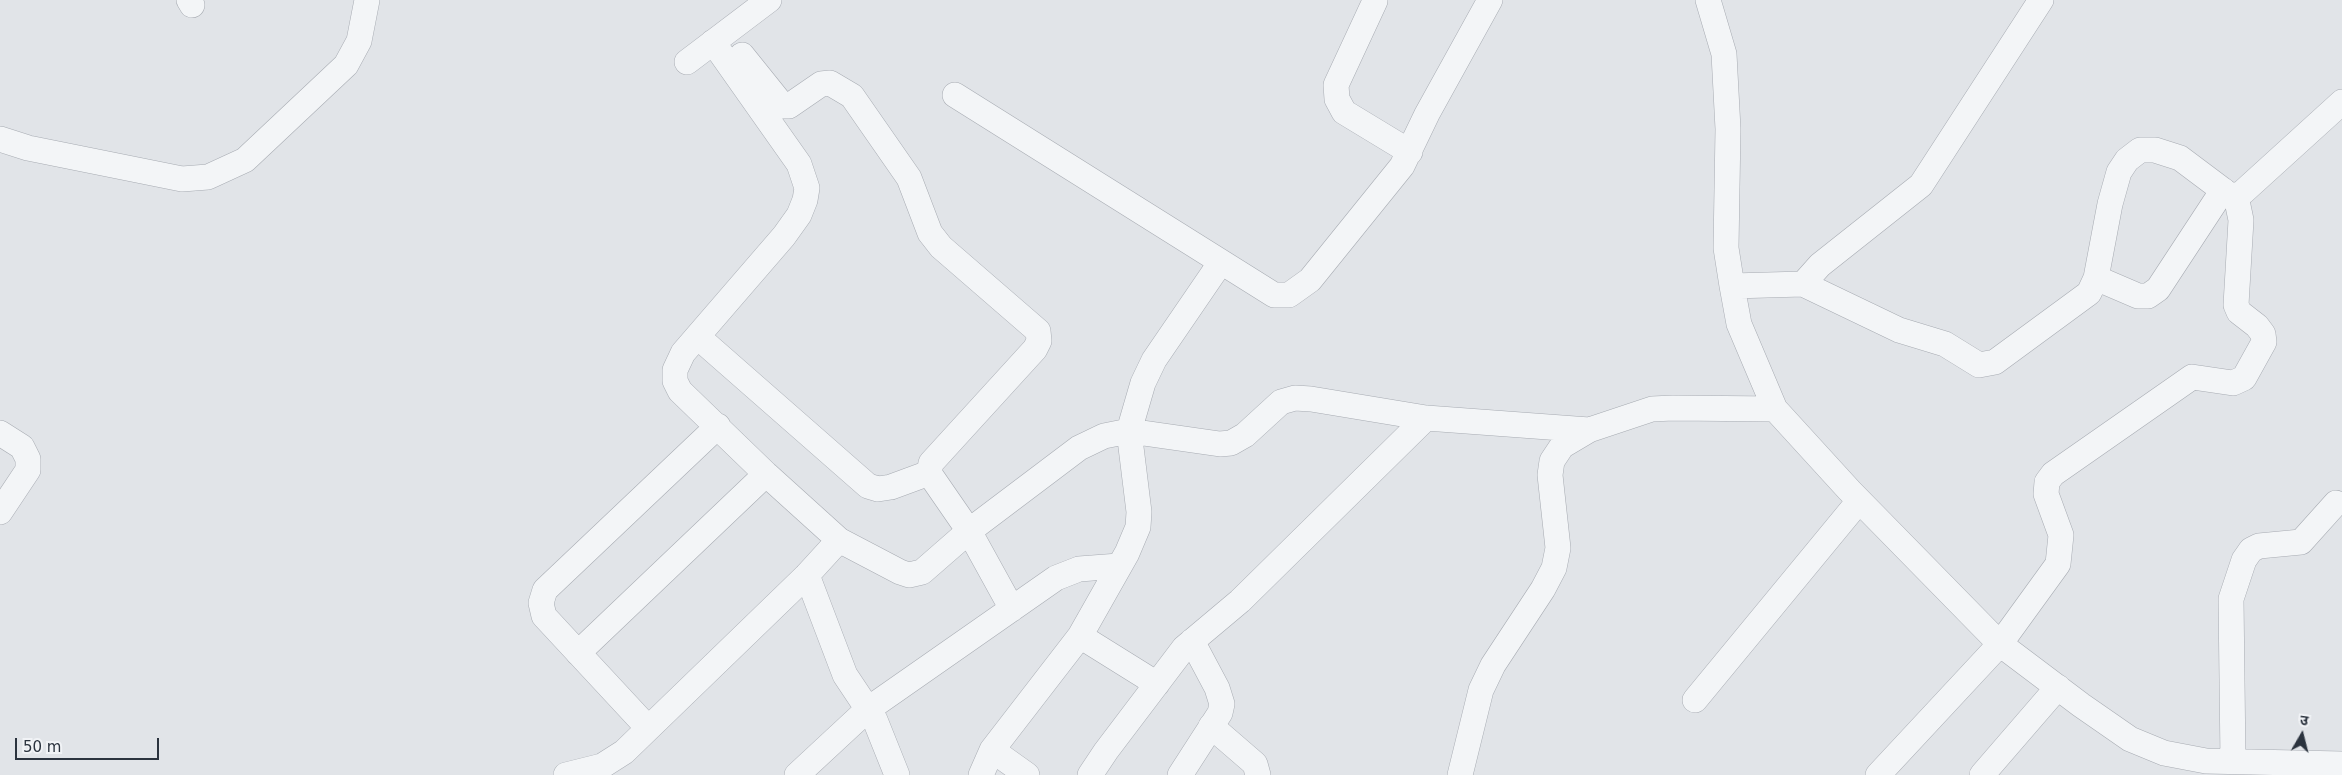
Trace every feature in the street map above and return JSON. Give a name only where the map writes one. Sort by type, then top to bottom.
[{"type":"street","points":[[0,139],[28,148],[182,179],[208,178],[245,160],[346,64],[359,41],[367,0]]},
{"type":"street","points":[[687,62],[769,0]]},
{"type":"street","points":[[1375,0],[1336,85],[1336,98],[1344,112],[1410,152]]},
{"type":"street","points":[[955,95],[1274,295],[1289,295],[1310,280],[1402,166],[1427,114],[1490,0]]},
{"type":"street","points":[[1708,0],[1724,54],[1728,129],[1726,248],[1732,286],[1739,324],[1775,409],[1859,501],[2000,644],[2130,739],[2164,753],[2219,766],[2342,764]]},
{"type":"street","points":[[1803,284],[1820,265],[1921,185],[2041,0]]},
{"type":"street","points":[[720,37],[799,164],[807,188],[799,215],[784,236],[683,353],[675,370],[675,381],[680,391],[766,474],[839,540],[900,572],[909,575],[922,572],[969,531],[1079,448],[1104,436],[1128,431],[1220,444],[1230,443],[1245,435],[1281,402],[1295,398],[1426,418],[1589,430]]},
{"type":"street","points":[[720,37],[783,106],[789,106],[821,84],[830,82],[852,96],[910,178],[930,233],[941,247],[1038,331],[1039,341],[1035,350],[931,464],[929,473],[969,531],[1012,609]]},
{"type":"street","points":[[2096,278],[2138,296],[2148,296],[2158,289],[2229,193],[2243,192],[2342,102]]},
{"type":"street","points":[[1732,286],[1803,284],[1899,330],[1945,344],[1978,365],[1995,362],[2089,292],[2096,278],[2110,204],[2119,172],[2127,160],[2140,150],[2154,150],[2180,158],[2229,193],[2241,220],[2236,305],[2239,312],[2257,326],[2263,334],[2264,342],[2244,378],[2233,383],[2192,377],[2053,474],[2046,482],[2046,494],[2061,535],[2058,564],[2000,644],[1878,775]]},
{"type":"street","points":[[981,775],[992,750],[1080,636],[1119,566],[1138,527],[1139,512],[1128,431],[1143,383],[1154,360],[1221,262]]},
{"type":"street","points":[[698,337],[868,486],[878,489],[892,487],[929,473]]},
{"type":"street","points":[[1460,775],[1481,690],[1493,665],[1543,589],[1554,568],[1558,548],[1550,474],[1552,461],[1562,446],[1589,430],[1652,410],[1673,408],[1775,409]]},
{"type":"street","points":[[1090,775],[1184,648],[1240,601],[1426,418]]},
{"type":"street","points":[[648,728],[544,616],[541,603],[545,590],[718,426]]},
{"type":"street","points":[[0,433],[22,447],[28,459],[28,470],[0,512]]},
{"type":"street","points":[[578,653],[766,474]]},
{"type":"street","points":[[1695,700],[1859,501]]},
{"type":"street","points":[[2219,766],[2231,599],[2244,560],[2251,550],[2259,546],[2301,542],[2336,504]]},
{"type":"street","points":[[566,775],[602,766],[624,752],[807,574],[839,540]]},
{"type":"street","points":[[797,775],[867,710],[1067,572],[1119,566]]},
{"type":"street","points":[[807,574],[845,675],[875,720],[897,775]]},
{"type":"street","points":[[1080,636],[1157,684]]},
{"type":"street","points":[[1180,775],[1220,713],[1222,704],[1217,688],[1192,642]]},
{"type":"street","points":[[1982,775],[2058,687]]},
{"type":"street","points":[[1211,726],[1255,764],[1259,771],[1258,775]]},
{"type":"street","points":[[992,750],[1027,775]]}]
